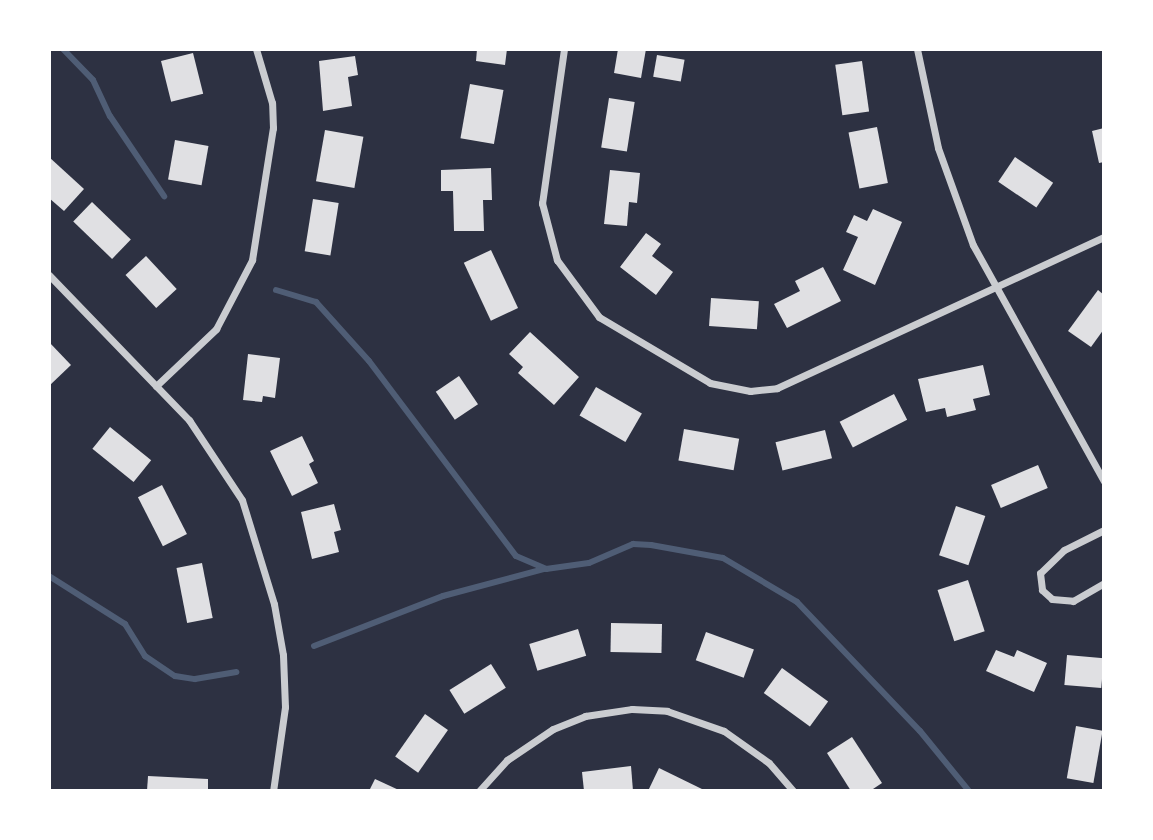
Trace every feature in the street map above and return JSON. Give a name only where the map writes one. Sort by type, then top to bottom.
[{"type":"street","points":[[156,386],[216,329],[252,260],[272,128],[272,103],[256,49]]},
{"type":"street","points":[[564,49],[542,203],[546,232],[570,282],[599,317],[698,377],[750,391],[777,388],[1104,237]]},
{"type":"street","points":[[917,49],[938,148],[973,245],[993,288],[1104,481]]},
{"type":"street","points":[[49,275],[209,444],[254,529],[283,655],[285,707],[273,791]]},
{"type":"street","points":[[1104,530],[1064,550],[1041,573],[1042,590],[1052,599],[1073,601],[1104,583]]},
{"type":"street","points":[[479,791],[507,760],[552,729],[585,716],[632,709],[667,711],[724,731],[769,763],[793,791]]},
{"type":"building","points":[[477,49],[507,49],[505,65],[476,61]]},
{"type":"building","points":[[618,49],[646,49],[641,78],[614,73]]},
{"type":"building","points":[[193,53],[203,94],[171,102],[161,61]]},
{"type":"building","points":[[657,55],[685,60],[681,82],[653,77]]},
{"type":"building","points":[[355,56],[358,75],[348,77],[352,106],[323,111],[319,61]]},
{"type":"building","points":[[862,61],[869,112],[842,115],[835,65]]},
{"type":"building","points":[[470,84],[503,90],[494,144],[460,138]]},
{"type":"building","points":[[609,98],[635,102],[627,151],[601,147]]},
{"type":"building","points":[[877,127],[888,183],[859,188],[849,133]]},
{"type":"building","points":[[1104,128],[1104,162],[1099,163],[1092,131]]},
{"type":"building","points":[[325,130],[363,137],[354,188],[316,181]]},
{"type":"building","points":[[175,140],[208,146],[202,185],[168,179]]},
{"type":"building","points":[[49,157],[84,189],[64,211],[49,198]]},
{"type":"building","points":[[1015,157],[1053,183],[1036,208],[998,182]]},
{"type":"building","points":[[491,168],[492,200],[483,200],[484,231],[454,231],[453,191],[441,191],[441,170]]},
{"type":"building","points":[[610,170],[640,173],[637,203],[629,202],[627,226],[604,224]]},
{"type":"building","points":[[313,199],[339,203],[330,255],[305,251]]},
{"type":"building","points":[[92,202],[131,240],[112,259],[73,221]]},
{"type":"building","points":[[873,209],[902,222],[875,285],[843,270],[858,237],[846,232],[854,215],[867,221]]},
{"type":"building","points":[[646,233],[661,244],[652,256],[673,272],[656,295],[620,267]]},
{"type":"building","points":[[491,250],[518,308],[491,321],[464,263]]},
{"type":"building","points":[[146,256],[177,289],[156,308],[126,275]]},
{"type":"building","points":[[823,267],[841,301],[787,328],[774,304],[800,291],[795,281]]},
{"type":"building","points":[[1098,290],[1104,295],[1104,329],[1091,347],[1068,331]]},
{"type":"building","points":[[711,298],[759,301],[757,329],[709,326]]},
{"type":"building","points":[[530,332],[579,377],[554,405],[518,373],[523,367],[509,354]]},
{"type":"building","points":[[49,342],[71,365],[49,386]]},
{"type":"building","points":[[248,354],[280,358],[275,398],[263,396],[262,402],[243,400]]},
{"type":"building","points":[[983,365],[990,395],[973,399],[976,410],[947,417],[945,408],[926,412],[918,379]]},
{"type":"building","points":[[459,376],[478,404],[455,420],[436,392]]},
{"type":"building","points":[[596,387],[642,414],[625,442],[580,416]]},
{"type":"building","points":[[894,394],[907,420],[853,448],[840,422]]},
{"type":"building","points":[[110,427],[151,460],[134,482],[92,449]]},
{"type":"building","points":[[684,429],[739,439],[734,470],[678,461]]},
{"type":"building","points":[[825,430],[832,458],[783,470],[776,442]]},
{"type":"building","points":[[302,436],[314,461],[309,464],[318,483],[292,496],[270,451]]},
{"type":"building","points":[[1038,465],[1048,488],[1001,508],[991,485]]},
{"type":"building","points":[[162,485],[187,534],[163,546],[138,497]]},
{"type":"building","points":[[334,504],[341,530],[334,532],[339,552],[312,559],[301,512]]},
{"type":"building","points":[[956,506],[985,516],[968,565],[939,555]]},
{"type":"building","points":[[202,563],[213,618],[187,623],[176,568]]},
{"type":"building","points":[[968,580],[985,631],[954,641],[938,590]]},
{"type":"building","points":[[611,623],[662,624],[661,653],[610,652]]},
{"type":"building","points":[[578,629],[586,656],[537,671],[529,644]]},
{"type":"building","points":[[706,632],[754,649],[744,678],[696,660]]},
{"type":"building","points":[[996,650],[1014,657],[1017,650],[1047,663],[1034,692],[986,671]]},
{"type":"building","points":[[1067,655],[1104,658],[1101,688],[1064,685]]},
{"type":"building","points":[[491,664],[506,688],[464,714],[449,690]]},
{"type":"building","points":[[782,668],[828,702],[810,727],[764,693]]},
{"type":"building","points":[[425,714],[448,730],[418,773],[395,757]]},
{"type":"building","points":[[1076,726],[1103,731],[1093,783],[1067,778]]},
{"type":"building","points":[[852,737],[882,783],[870,791],[851,791],[827,753]]},
{"type":"building","points":[[631,766],[633,791],[584,791],[582,772]]},
{"type":"building","points":[[659,768],[706,791],[648,791]]},
{"type":"building","points":[[148,776],[208,779],[208,791],[147,791]]},
{"type":"building","points":[[375,779],[401,791],[369,791]]},
{"type":"waterway","points":[[63,49],[93,80],[110,116],[164,196]]},
{"type":"waterway","points":[[276,290],[316,302],[369,361],[516,556],[546,569],[589,563],[633,544],[723,558],[797,602],[920,731],[969,791]]},
{"type":"waterway","points":[[314,646],[443,596],[544,569]]},
{"type":"waterway","points":[[49,576],[125,624],[145,656],[175,676],[195,679],[236,672]]}]
